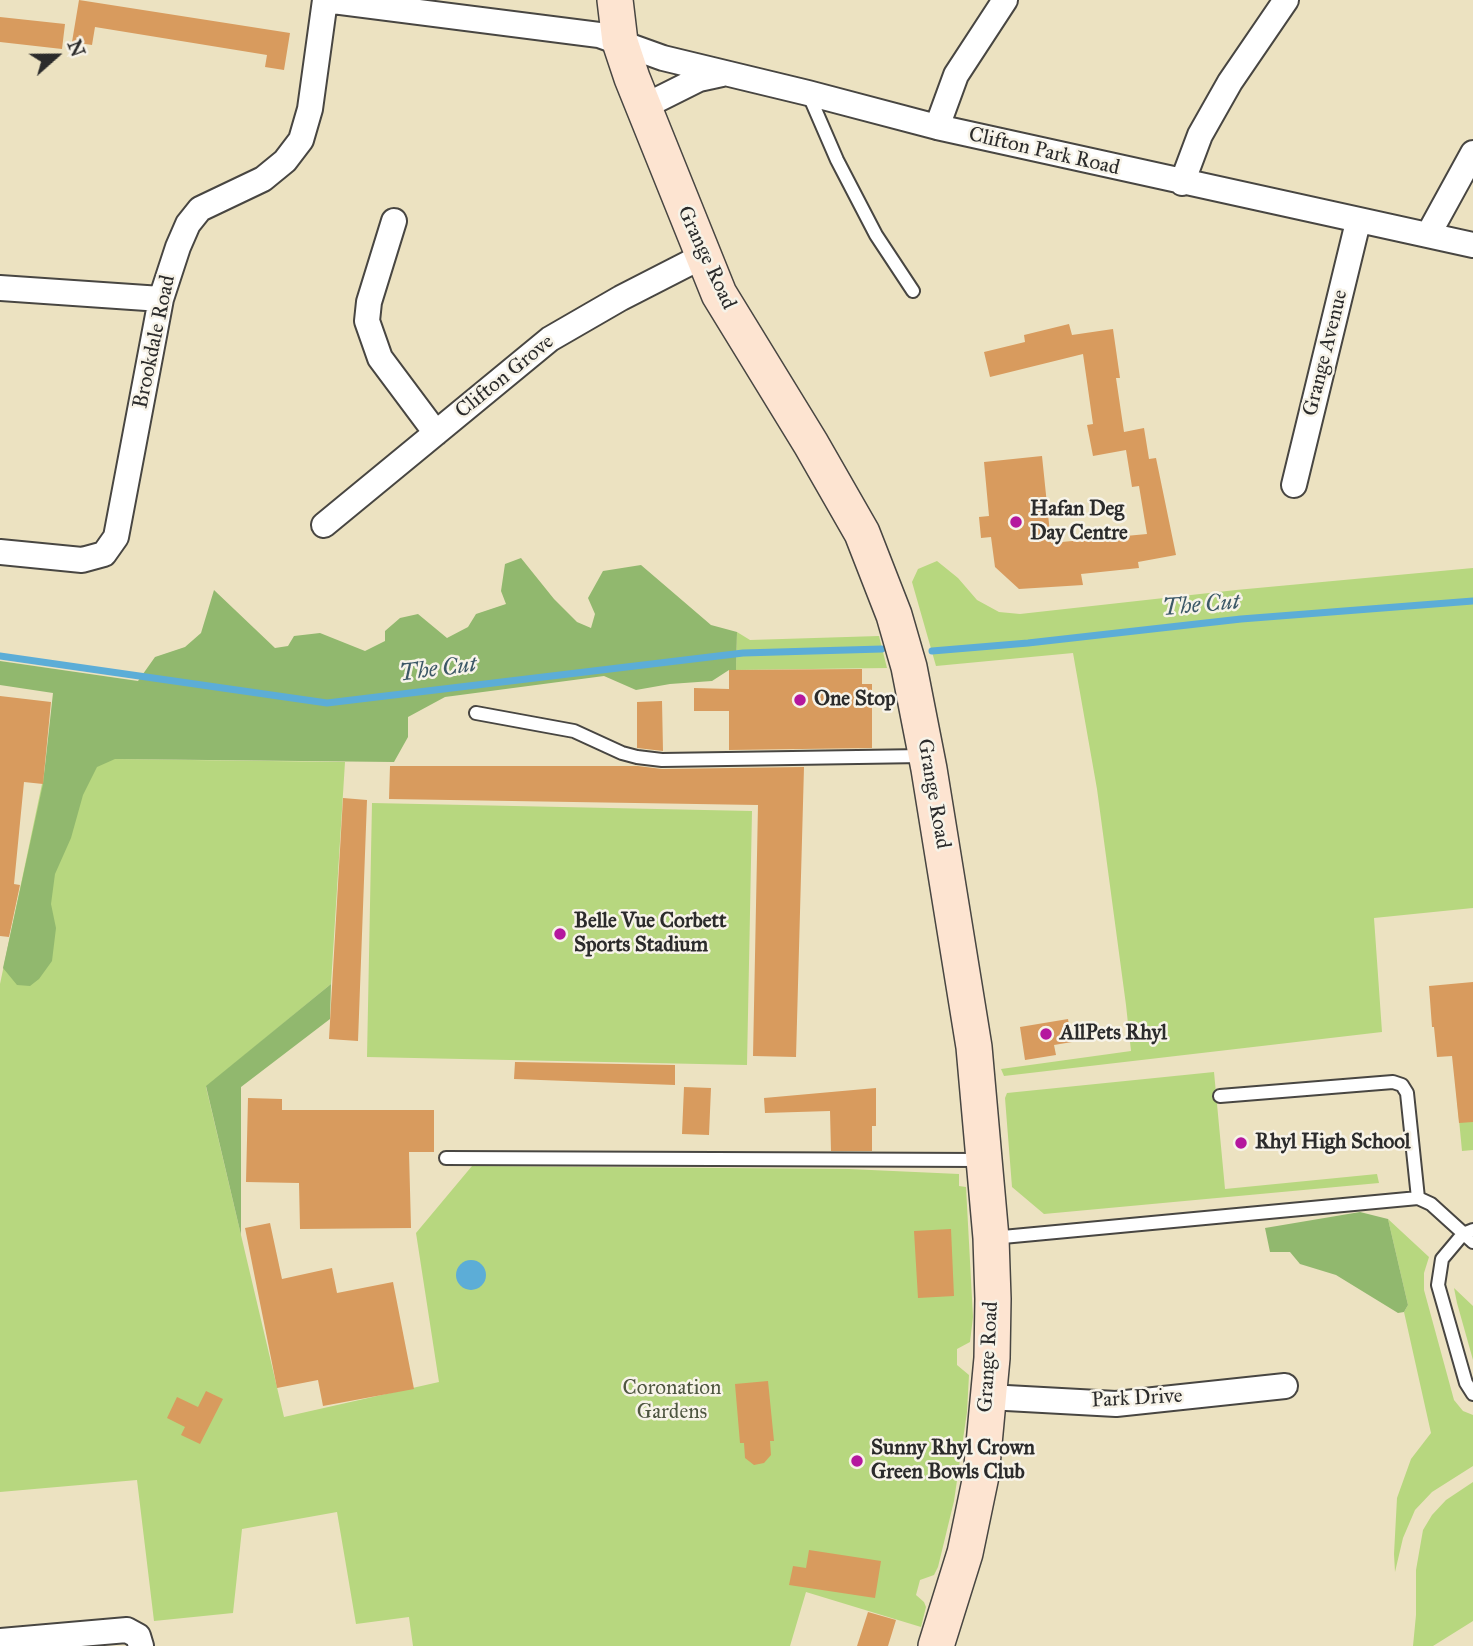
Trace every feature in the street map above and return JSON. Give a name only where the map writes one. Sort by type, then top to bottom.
[{"type":"main road","name":"Grange Road","points":[[615,0],[620,42],[643,107],[719,294],[862,533],[894,615],[909,667],[974,1047],[991,1238],[993,1323],[981,1476],[965,1553],[936,1646]]},
{"type":"street","name":"Clifton Park Road","points":[[325,0],[599,35],[663,58],[937,127],[1473,246]]},
{"type":"street","name":"Brookdale Road","points":[[0,552],[82,560],[104,554],[116,537],[161,299],[188,224],[200,209],[263,179],[285,161],[300,140],[310,109],[325,0]]},
{"type":"street","points":[[937,127],[956,75],[1005,0]]},
{"type":"street","points":[[1182,183],[1200,135],[1218,103],[1286,0]]},
{"type":"street","points":[[643,107],[688,83],[722,74]]},
{"type":"street","points":[[1428,235],[1473,153]]},
{"type":"street","points":[[394,221],[369,302],[367,321],[380,358],[436,433]]},
{"type":"street","name":"Grange Avenue","points":[[1294,485],[1358,222]]},
{"type":"street","name":"Clifton Grove","points":[[324,525],[550,339],[621,298],[703,256]]},
{"type":"street","points":[[0,288],[161,299]]},
{"type":"street","name":"Park Drive","points":[[988,1397],[1116,1404],[1285,1386]]},
{"type":"street","points":[[0,1641],[127,1630],[139,1641]]},
{"type":"lane","points":[[808,93],[876,235],[913,290]]},
{"type":"lane","points":[[476,713],[574,731],[637,758],[662,760],[926,756]]},
{"type":"lane","points":[[1220,1096],[1394,1082],[1402,1085],[1407,1093],[1418,1198]]},
{"type":"lane","points":[[446,1158],[985,1160]]},
{"type":"lane","points":[[991,1238],[1418,1198],[1431,1204],[1470,1235],[1441,1259],[1438,1284],[1466,1383],[1473,1394]]},
{"type":"green space","points":[[521,558],[554,599],[577,622],[591,628],[595,614],[588,598],[603,571],[641,565],[711,625],[737,632],[736,670],[729,670],[712,681],[636,690],[604,676],[445,697],[408,717],[408,737],[394,762],[115,759],[97,767],[83,795],[71,838],[55,874],[51,904],[56,928],[52,961],[39,979],[30,986],[17,985],[3,968],[43,784],[53,693],[0,685],[0,661],[138,681],[155,657],[185,647],[201,633],[214,590],[275,648],[288,646],[294,636],[320,633],[365,651],[385,641],[385,631],[400,618],[418,614],[447,638],[468,627],[476,614],[506,604],[501,591],[505,564]]},
{"type":"green space","points":[[937,561],[958,578],[977,600],[999,612],[1020,614],[1473,568],[1473,908],[1374,918],[1382,1032],[1004,1076],[1001,1069],[1131,1051],[1126,1005],[1097,789],[1073,653],[936,666],[912,582],[918,569]]},
{"type":"green space","points":[[737,632],[750,640],[879,636],[887,668],[736,670]]},
{"type":"green space","name":"Coronation Gardens","points":[[47,760],[345,762],[331,984],[206,1087],[284,1417],[439,1382],[416,1233],[472,1166],[849,1169],[959,1174],[959,1186],[966,1187],[973,1317],[970,1342],[957,1349],[957,1365],[969,1375],[967,1412],[954,1501],[938,1567],[934,1575],[920,1580],[916,1595],[926,1607],[921,1627],[806,1592],[790,1646],[413,1646],[409,1617],[356,1624],[337,1512],[242,1529],[233,1613],[154,1621],[137,1480],[0,1492],[0,984]]},
{"type":"green space","name":"Belle Vue Corbett Sports Stadium","points":[[372,803],[752,811],[747,1065],[367,1057]]},
{"type":"green space","points":[[331,984],[330,1019],[241,1087],[241,1235],[206,1086]]},
{"type":"green space","points":[[1214,1072],[1225,1189],[1377,1174],[1379,1183],[1044,1214],[1012,1187],[1005,1098],[1007,1093]]},
{"type":"green space","points":[[1473,1076],[1473,1150],[1462,1151],[1455,1078]]},
{"type":"green space","points":[[1360,1212],[1388,1219],[1408,1305],[1404,1312],[1398,1313],[1336,1275],[1300,1264],[1290,1252],[1270,1252],[1265,1228]]},
{"type":"green space","points":[[1388,1219],[1429,1257],[1424,1273],[1424,1290],[1454,1400],[1463,1411],[1473,1415],[1473,1466],[1432,1492],[1415,1510],[1403,1538],[1395,1572],[1397,1498],[1411,1459],[1431,1433],[1404,1312],[1408,1305]]},
{"type":"green space","points":[[1454,1288],[1473,1306],[1473,1360],[1457,1303]]},
{"type":"green space","points":[[1473,1482],[1473,1621],[1433,1646],[1413,1646],[1416,1570],[1423,1530],[1446,1500]]},
{"type":"water","points":[[471,1260],[482,1264],[486,1275],[482,1286],[471,1290],[460,1286],[456,1275],[460,1264]]},
{"type":"building","points":[[79,0],[290,33],[284,70],[265,67],[267,55],[95,27],[92,45],[72,42]]},
{"type":"building","points":[[0,17],[65,24],[62,49],[0,42]]},
{"type":"building","points":[[1069,324],[1072,335],[1113,329],[1120,378],[1116,378],[1124,432],[1144,428],[1149,459],[1156,458],[1176,555],[1138,562],[1139,568],[1081,574],[1083,585],[1019,589],[995,567],[991,537],[981,538],[979,517],[989,516],[984,462],[1042,456],[1051,543],[1147,534],[1139,486],[1132,487],[1126,450],[1093,456],[1087,425],[1093,424],[1083,354],[990,377],[984,352],[1025,342],[1024,335]]},
{"type":"building","name":"One Stop","points":[[862,669],[862,684],[872,684],[872,748],[729,750],[729,711],[694,711],[694,688],[729,689],[729,670]]},
{"type":"building","points":[[0,696],[51,702],[43,784],[24,782],[14,884],[20,885],[9,937],[0,936]]},
{"type":"building","points":[[662,701],[663,751],[637,748],[637,702]]},
{"type":"building","points":[[390,766],[638,766],[662,769],[804,767],[796,1057],[753,1056],[758,805],[389,799]]},
{"type":"building","points":[[343,798],[367,800],[358,1041],[329,1039]]},
{"type":"building","points":[[1473,982],[1473,1122],[1459,1123],[1452,1056],[1437,1057],[1429,986]]},
{"type":"building","name":"AllPets Rhyl","points":[[1068,1019],[1072,1042],[1054,1045],[1056,1055],[1025,1060],[1020,1027]]},
{"type":"building","points":[[515,1062],[675,1065],[675,1085],[514,1079]]},
{"type":"building","points":[[684,1087],[711,1088],[709,1135],[682,1134]]},
{"type":"building","points":[[876,1088],[876,1126],[872,1126],[872,1151],[831,1151],[830,1111],[765,1113],[764,1098]]},
{"type":"building","points":[[248,1098],[282,1099],[282,1110],[434,1110],[434,1152],[409,1152],[411,1228],[300,1229],[299,1183],[246,1182]]},
{"type":"building","points":[[270,1223],[282,1279],[332,1268],[337,1293],[393,1282],[414,1389],[323,1406],[318,1380],[277,1388],[245,1228]]},
{"type":"building","points":[[951,1229],[954,1296],[918,1298],[914,1231]]},
{"type":"building","points":[[768,1381],[774,1441],[770,1441],[771,1455],[764,1463],[754,1465],[745,1458],[744,1443],[740,1443],[735,1384]]},
{"type":"building","points":[[206,1391],[223,1399],[200,1444],[181,1435],[185,1427],[167,1418],[177,1397],[198,1407]]},
{"type":"building","points":[[809,1550],[881,1561],[875,1598],[789,1585],[793,1566],[806,1568]]},
{"type":"building","points":[[868,1612],[896,1620],[888,1646],[857,1646]]},
{"type":"waterway","name":"The Cut","points":[[932,651],[1241,619],[1473,601]]},
{"type":"waterway","name":"The Cut","points":[[0,656],[327,703],[743,653],[882,649]]},
{"type":"place","name":"Hafan Deg Day Centre","points":[[1016,522]]},
{"type":"place","name":"One Stop","points":[[800,700]]},
{"type":"place","name":"Belle Vue Corbett Sports Stadium","points":[[560,934]]},
{"type":"place","name":"AllPets Rhyl","points":[[1046,1034]]},
{"type":"place","name":"Rhyl High School","points":[[1241,1143]]},
{"type":"place","name":"Sunny Rhyl Crown Green Bowls Club","points":[[857,1461]]}]
